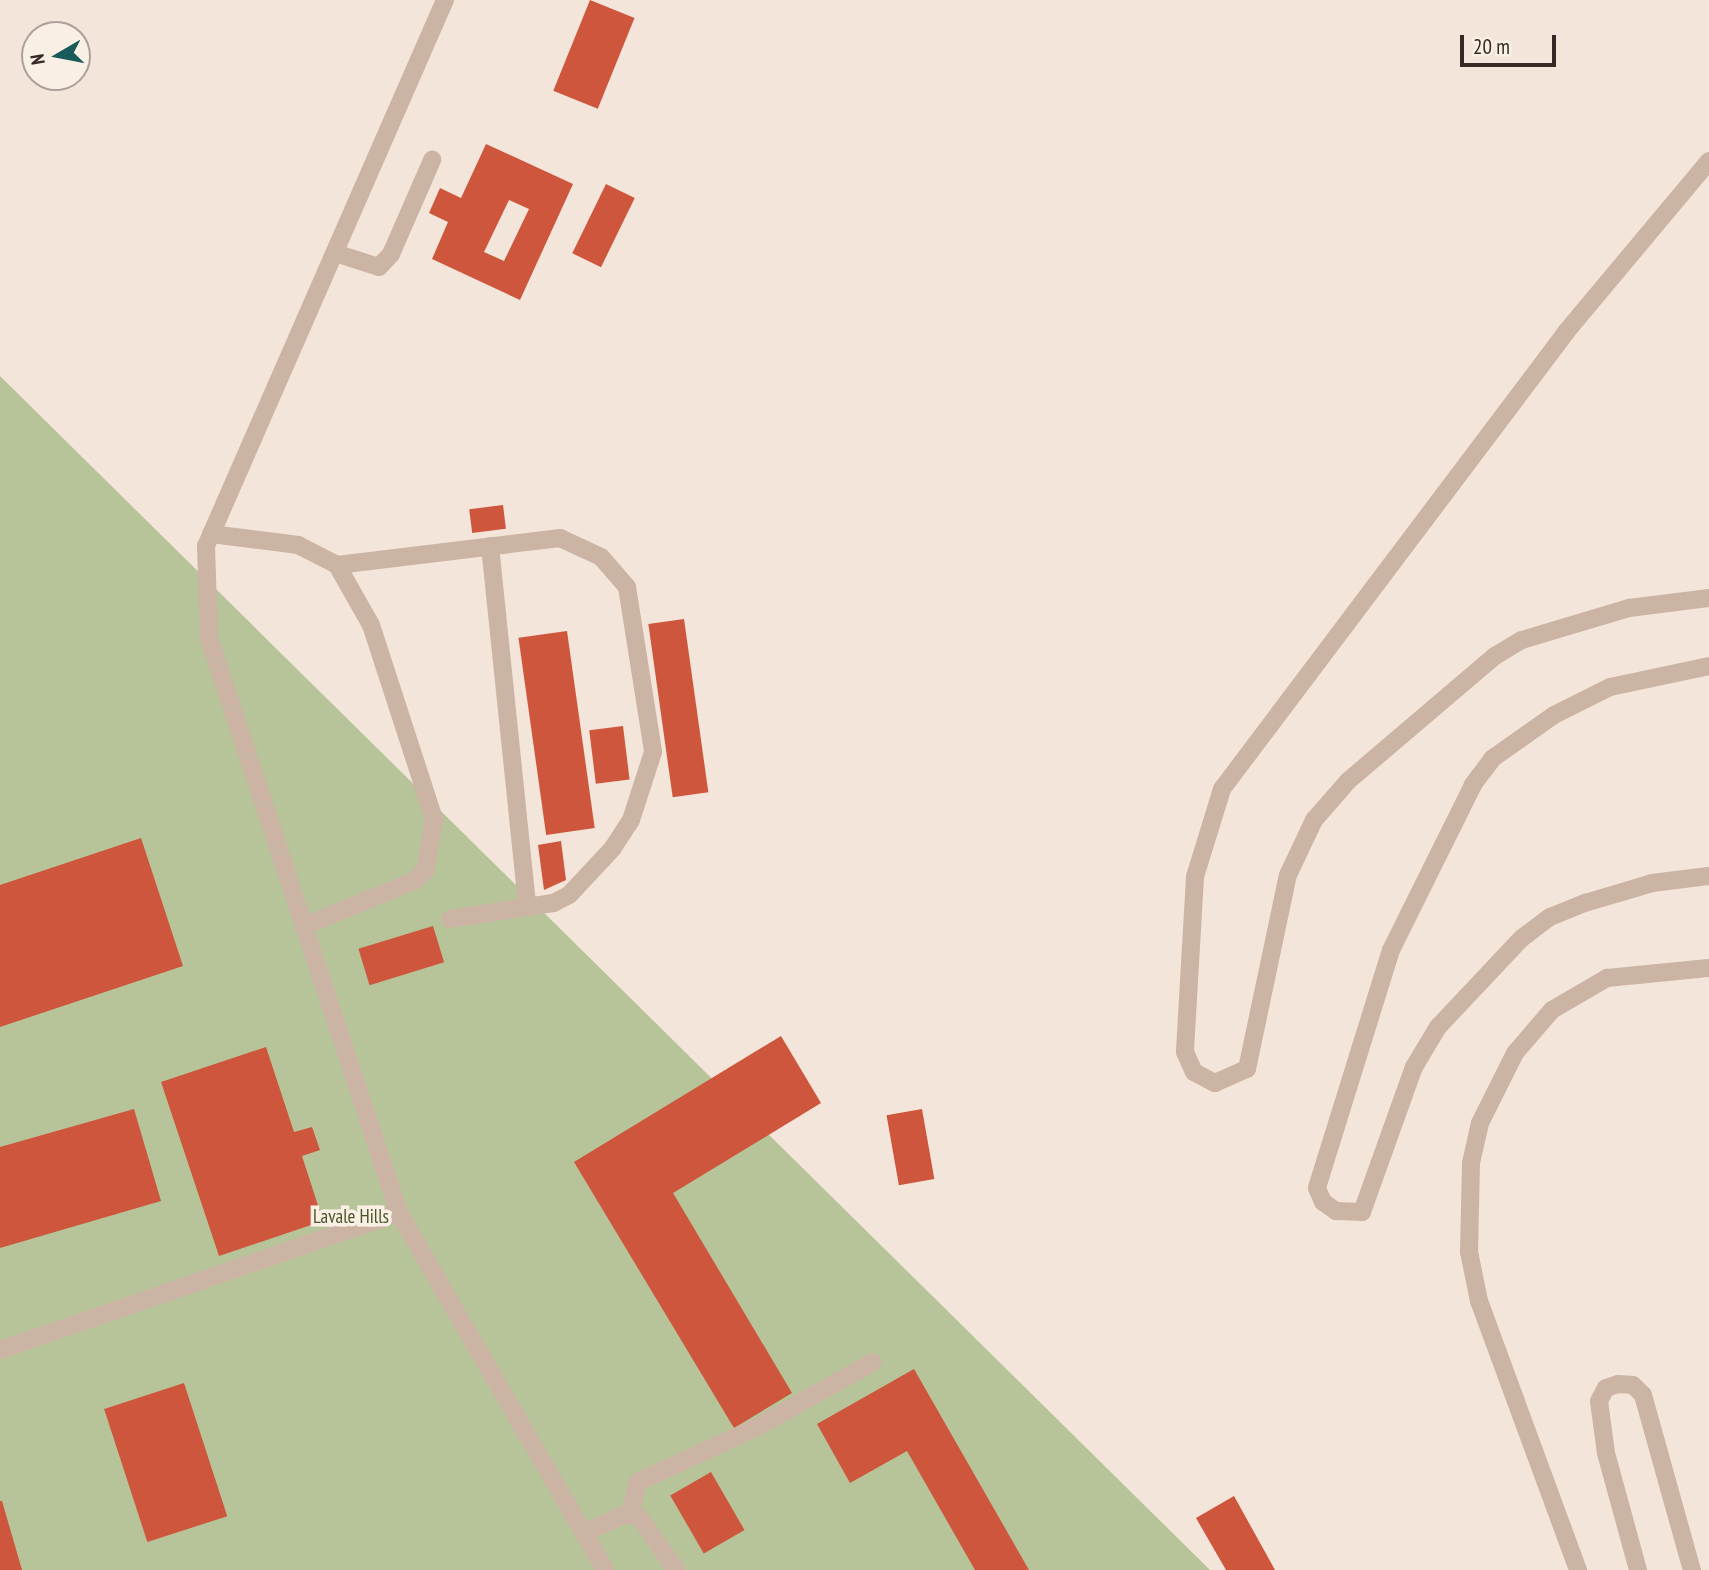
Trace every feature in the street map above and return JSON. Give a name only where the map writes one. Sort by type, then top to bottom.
[{"type":"lane","points":[[445,0],[206,546],[209,638],[398,1213],[605,1570]]},
{"type":"lane","points":[[335,253],[379,267],[391,254],[432,160]]},
{"type":"lane","points":[[1709,161],[1567,331],[1222,789],[1195,877],[1185,1052],[1194,1072],[1215,1083],[1247,1069],[1287,875],[1314,820],[1348,781],[1495,656],[1522,640],[1629,608],[1709,598]]},
{"type":"lane","points":[[211,534],[298,545],[337,565],[371,625],[433,819],[431,850],[425,871],[414,881],[304,926]]},
{"type":"lane","points":[[337,565],[560,538],[614,568],[627,587],[653,752],[643,794],[613,848],[569,895],[527,907],[450,919]]},
{"type":"lane","points":[[490,546],[527,907]]},
{"type":"lane","points":[[1709,666],[1610,687],[1554,715],[1502,750],[1473,785],[1391,950],[1317,1188],[1323,1202],[1336,1211],[1362,1212],[1413,1067],[1438,1027],[1522,938],[1550,917],[1585,903],[1652,884],[1709,876]]},
{"type":"lane","points":[[1578,1570],[1479,1301],[1469,1252],[1471,1163],[1480,1124],[1509,1064],[1552,1010],[1607,978],[1709,968]]},
{"type":"lane","points":[[0,1350],[398,1213]]},
{"type":"lane","points":[[630,1513],[638,1482],[755,1428],[873,1362]]},
{"type":"lane","points":[[1638,1570],[1606,1453],[1599,1401],[1606,1388],[1618,1384],[1633,1385],[1643,1395],[1692,1570]]},
{"type":"lane","points":[[584,1533],[630,1513]]},
{"type":"lane","points":[[630,1513],[648,1522],[676,1570]]},
{"type":"green space","name":"Lavale Hills","points":[[0,376],[1210,1570],[0,1570]]},
{"type":"building","points":[[590,0],[635,18],[598,109],[553,91]]},
{"type":"building","points":[[486,144],[573,184],[520,300],[432,259],[448,222],[429,213],[440,188],[461,198]],"holes":[[[509,200],[529,209],[504,261],[484,252]]]},
{"type":"building","points":[[606,184],[635,198],[601,267],[572,253]]},
{"type":"building","points":[[503,505],[506,529],[472,533],[469,509]]},
{"type":"building","points":[[684,619],[708,792],[673,797],[648,624]]},
{"type":"building","points":[[567,631],[595,828],[546,835],[518,638]]},
{"type":"building","points":[[623,726],[630,780],[596,784],[589,730]]},
{"type":"building","points":[[141,838],[183,966],[0,1027],[0,885]]},
{"type":"building","points":[[561,841],[566,880],[544,890],[538,845]]},
{"type":"building","points":[[433,926],[444,962],[370,985],[358,949]]},
{"type":"building","points":[[781,1036],[821,1103],[673,1193],[792,1393],[734,1428],[574,1162]]},
{"type":"building","points":[[266,1047],[294,1132],[312,1127],[320,1150],[302,1156],[323,1221],[219,1256],[161,1082]]},
{"type":"building","points":[[134,1109],[161,1201],[0,1248],[0,1147]]},
{"type":"building","points":[[922,1109],[934,1179],[899,1185],[887,1115]]},
{"type":"building","points":[[914,1369],[1029,1570],[975,1570],[907,1451],[850,1483],[817,1424]]},
{"type":"building","points":[[184,1383],[227,1516],[147,1542],[104,1409]]},
{"type":"building","points":[[711,1472],[745,1530],[704,1554],[670,1496]]},
{"type":"building","points":[[1234,1496],[1275,1570],[1226,1570],[1196,1518]]},
{"type":"building","points":[[2,1501],[22,1570],[0,1570]]}]
